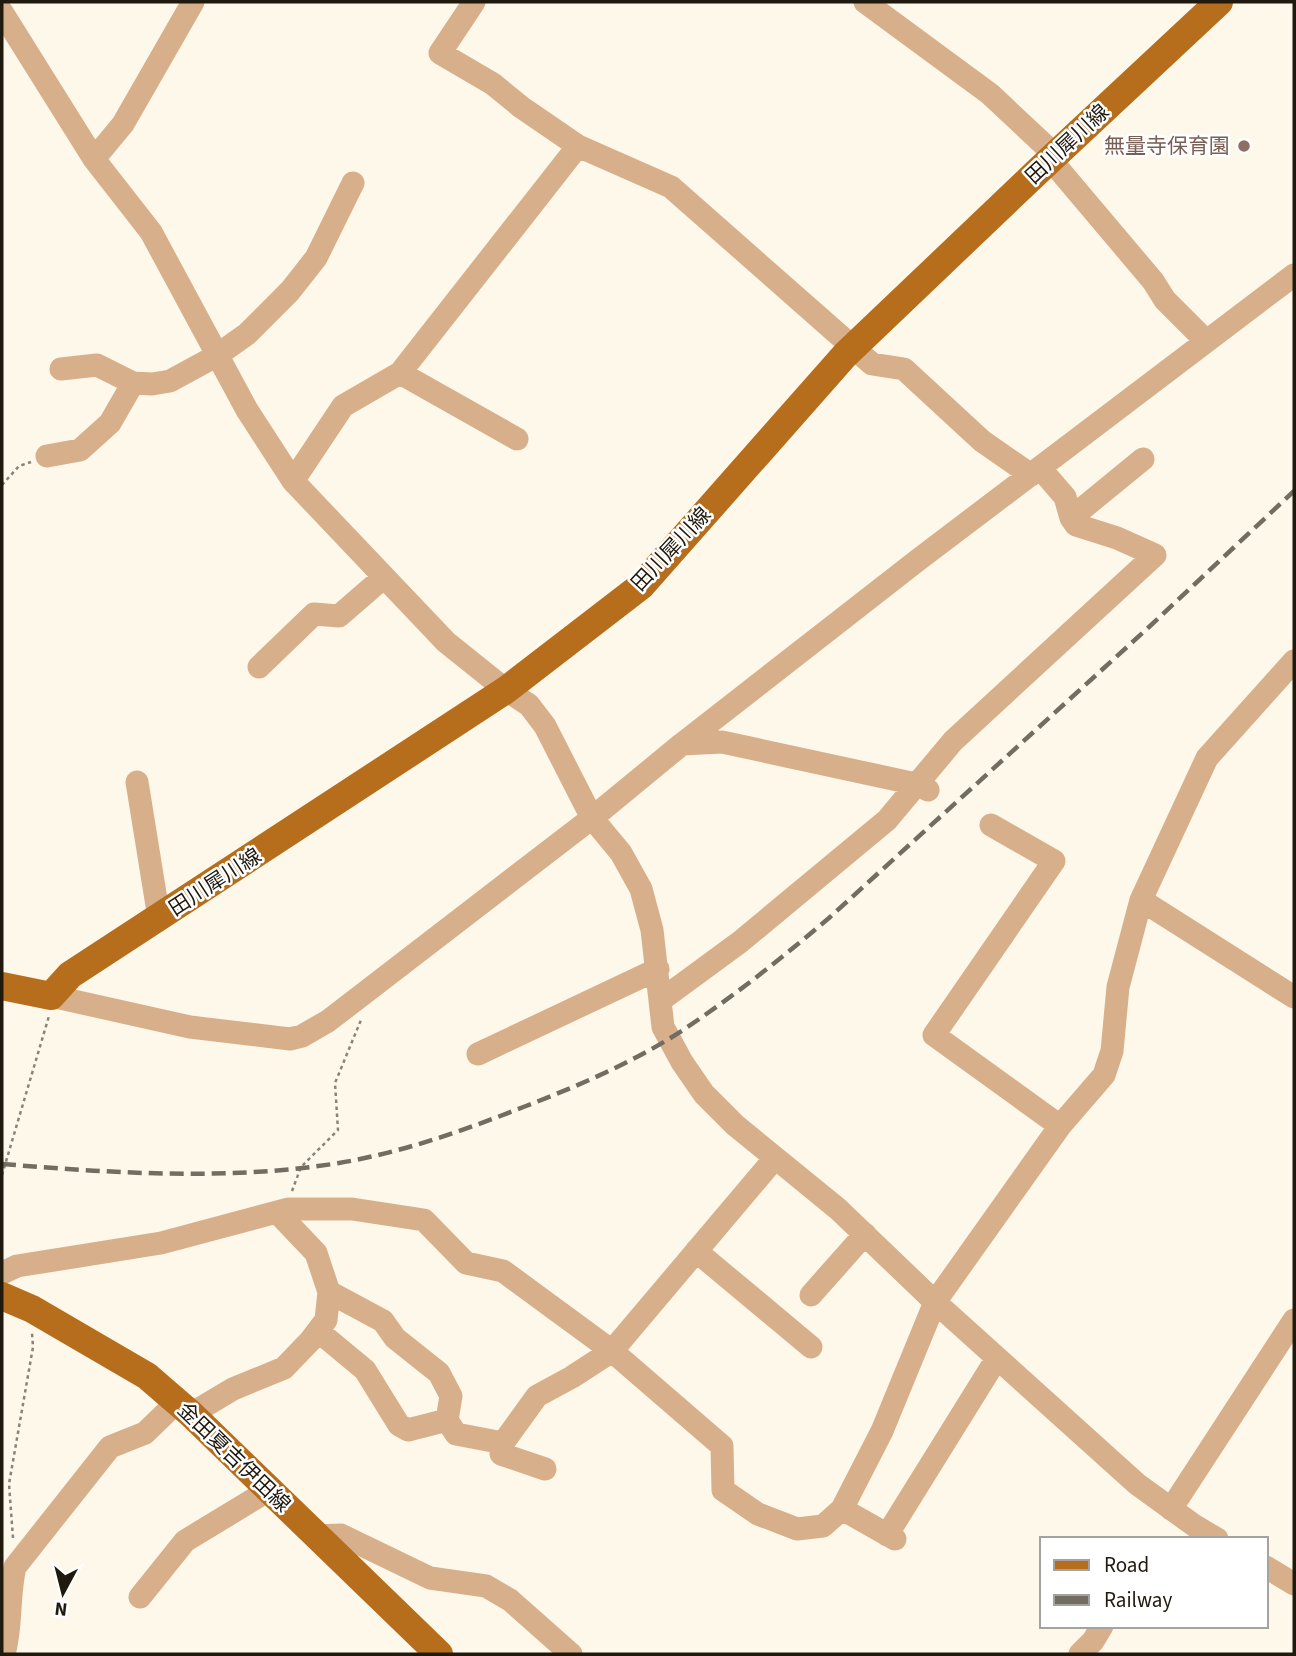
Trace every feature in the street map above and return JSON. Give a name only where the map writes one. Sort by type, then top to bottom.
[{"type":"main road","name":"田川犀川線","points":[[51,996],[70,975],[506,690],[641,586],[854,346],[1219,2]]},
{"type":"main road","points":[[2,986],[51,996]]},
{"type":"main road","name":"金田夏吉伊田線","points":[[2,1296],[32,1309],[147,1376],[184,1408],[439,1654]]},
{"type":"street","points":[[94,159],[123,124],[193,2]]},
{"type":"street","points":[[474,2],[440,53],[494,84],[521,107],[579,146],[671,187],[872,364],[904,369],[982,441],[1035,472],[1065,497],[1076,525],[1117,538],[1155,555],[953,741],[923,788],[740,942],[661,1000]]},
{"type":"street","points":[[864,2],[990,94],[1052,157],[1153,281],[1165,300],[1206,341]]},
{"type":"street","points":[[2,12],[94,159],[150,232],[247,410],[293,481],[446,642],[529,705],[545,726],[592,818],[621,853],[640,889],[652,930],[663,1027],[704,1094],[735,1125],[838,1209],[936,1302],[1137,1484],[1171,1509],[1188,1532],[1209,1537]]},
{"type":"street","points":[[293,481],[343,406],[400,373],[579,146]]},
{"type":"street","points":[[61,369],[97,365],[133,383],[152,384],[170,381],[216,356],[247,334],[297,283],[316,258],[353,183]]},
{"type":"street","points":[[51,996],[190,1027],[290,1039],[302,1036],[328,1021],[592,818],[682,744],[1294,275]]},
{"type":"street","points":[[400,373],[517,439]]},
{"type":"street","points":[[47,456],[80,450],[110,424],[133,383]]},
{"type":"street","points":[[1071,518],[1143,459]]},
{"type":"street","points":[[258,667],[314,614],[339,616],[384,577]]},
{"type":"street","points":[[2,1273],[17,1266],[161,1243],[283,1211],[352,1209],[424,1220],[466,1263],[503,1271],[612,1351],[722,1446],[723,1490],[758,1514],[797,1529],[822,1526],[842,1509],[882,1431],[936,1302],[1060,1126],[1104,1075],[1112,1051],[1118,987],[1141,900],[1207,758],[1294,661]]},
{"type":"street","points":[[682,744],[722,742],[923,788]]},
{"type":"street","points":[[137,782],[159,918]]},
{"type":"street","points":[[990,825],[1054,861],[934,1035],[1060,1126]]},
{"type":"street","points":[[1141,900],[1294,998]]},
{"type":"street","points":[[478,1054],[658,969]]},
{"type":"street","points":[[545,1469],[501,1454],[503,1443],[537,1396],[612,1351],[775,1158]]},
{"type":"street","points":[[4,1654],[9,1637],[11,1584],[15,1567],[110,1447],[145,1433],[184,1408],[284,1368],[326,1321],[328,1292],[316,1253],[283,1211]]},
{"type":"street","points":[[811,1295],[864,1234]]},
{"type":"street","points":[[696,1251],[811,1347]]},
{"type":"street","points":[[328,1292],[383,1321],[395,1338],[439,1373],[451,1396],[447,1420],[456,1434],[503,1443]]},
{"type":"street","points":[[1171,1509],[1294,1320]]},
{"type":"street","points":[[318,1331],[365,1370],[399,1425],[408,1430],[447,1420]]},
{"type":"street","points":[[842,1509],[891,1537],[997,1357]]},
{"type":"street","points":[[140,1597],[184,1541],[269,1490]]},
{"type":"street","points":[[316,1536],[341,1535],[430,1578],[486,1586],[510,1600],[570,1654]]},
{"type":"street","points":[[1268,1568],[1294,1584]]},
{"type":"street","points":[[1080,1654],[1101,1628]]},
{"type":"path","points":[[2,485],[19,466],[47,456]]},
{"type":"path","points":[[283,1211],[301,1167],[338,1130],[335,1083],[358,1030],[364,1010],[365,993]]},
{"type":"path","points":[[2,1175],[48,1025],[51,996]]},
{"type":"path","points":[[15,1567],[9,1484],[33,1347],[32,1309]]},
{"type":"railway","points":[[2,1164],[213,1174],[297,1169],[339,1163],[387,1153],[457,1132],[566,1090],[626,1063],[664,1042],[721,1004],[829,918],[1294,491]]},
{"type":"place","name":"無量寺保育園","points":[[1244,146]]}]
